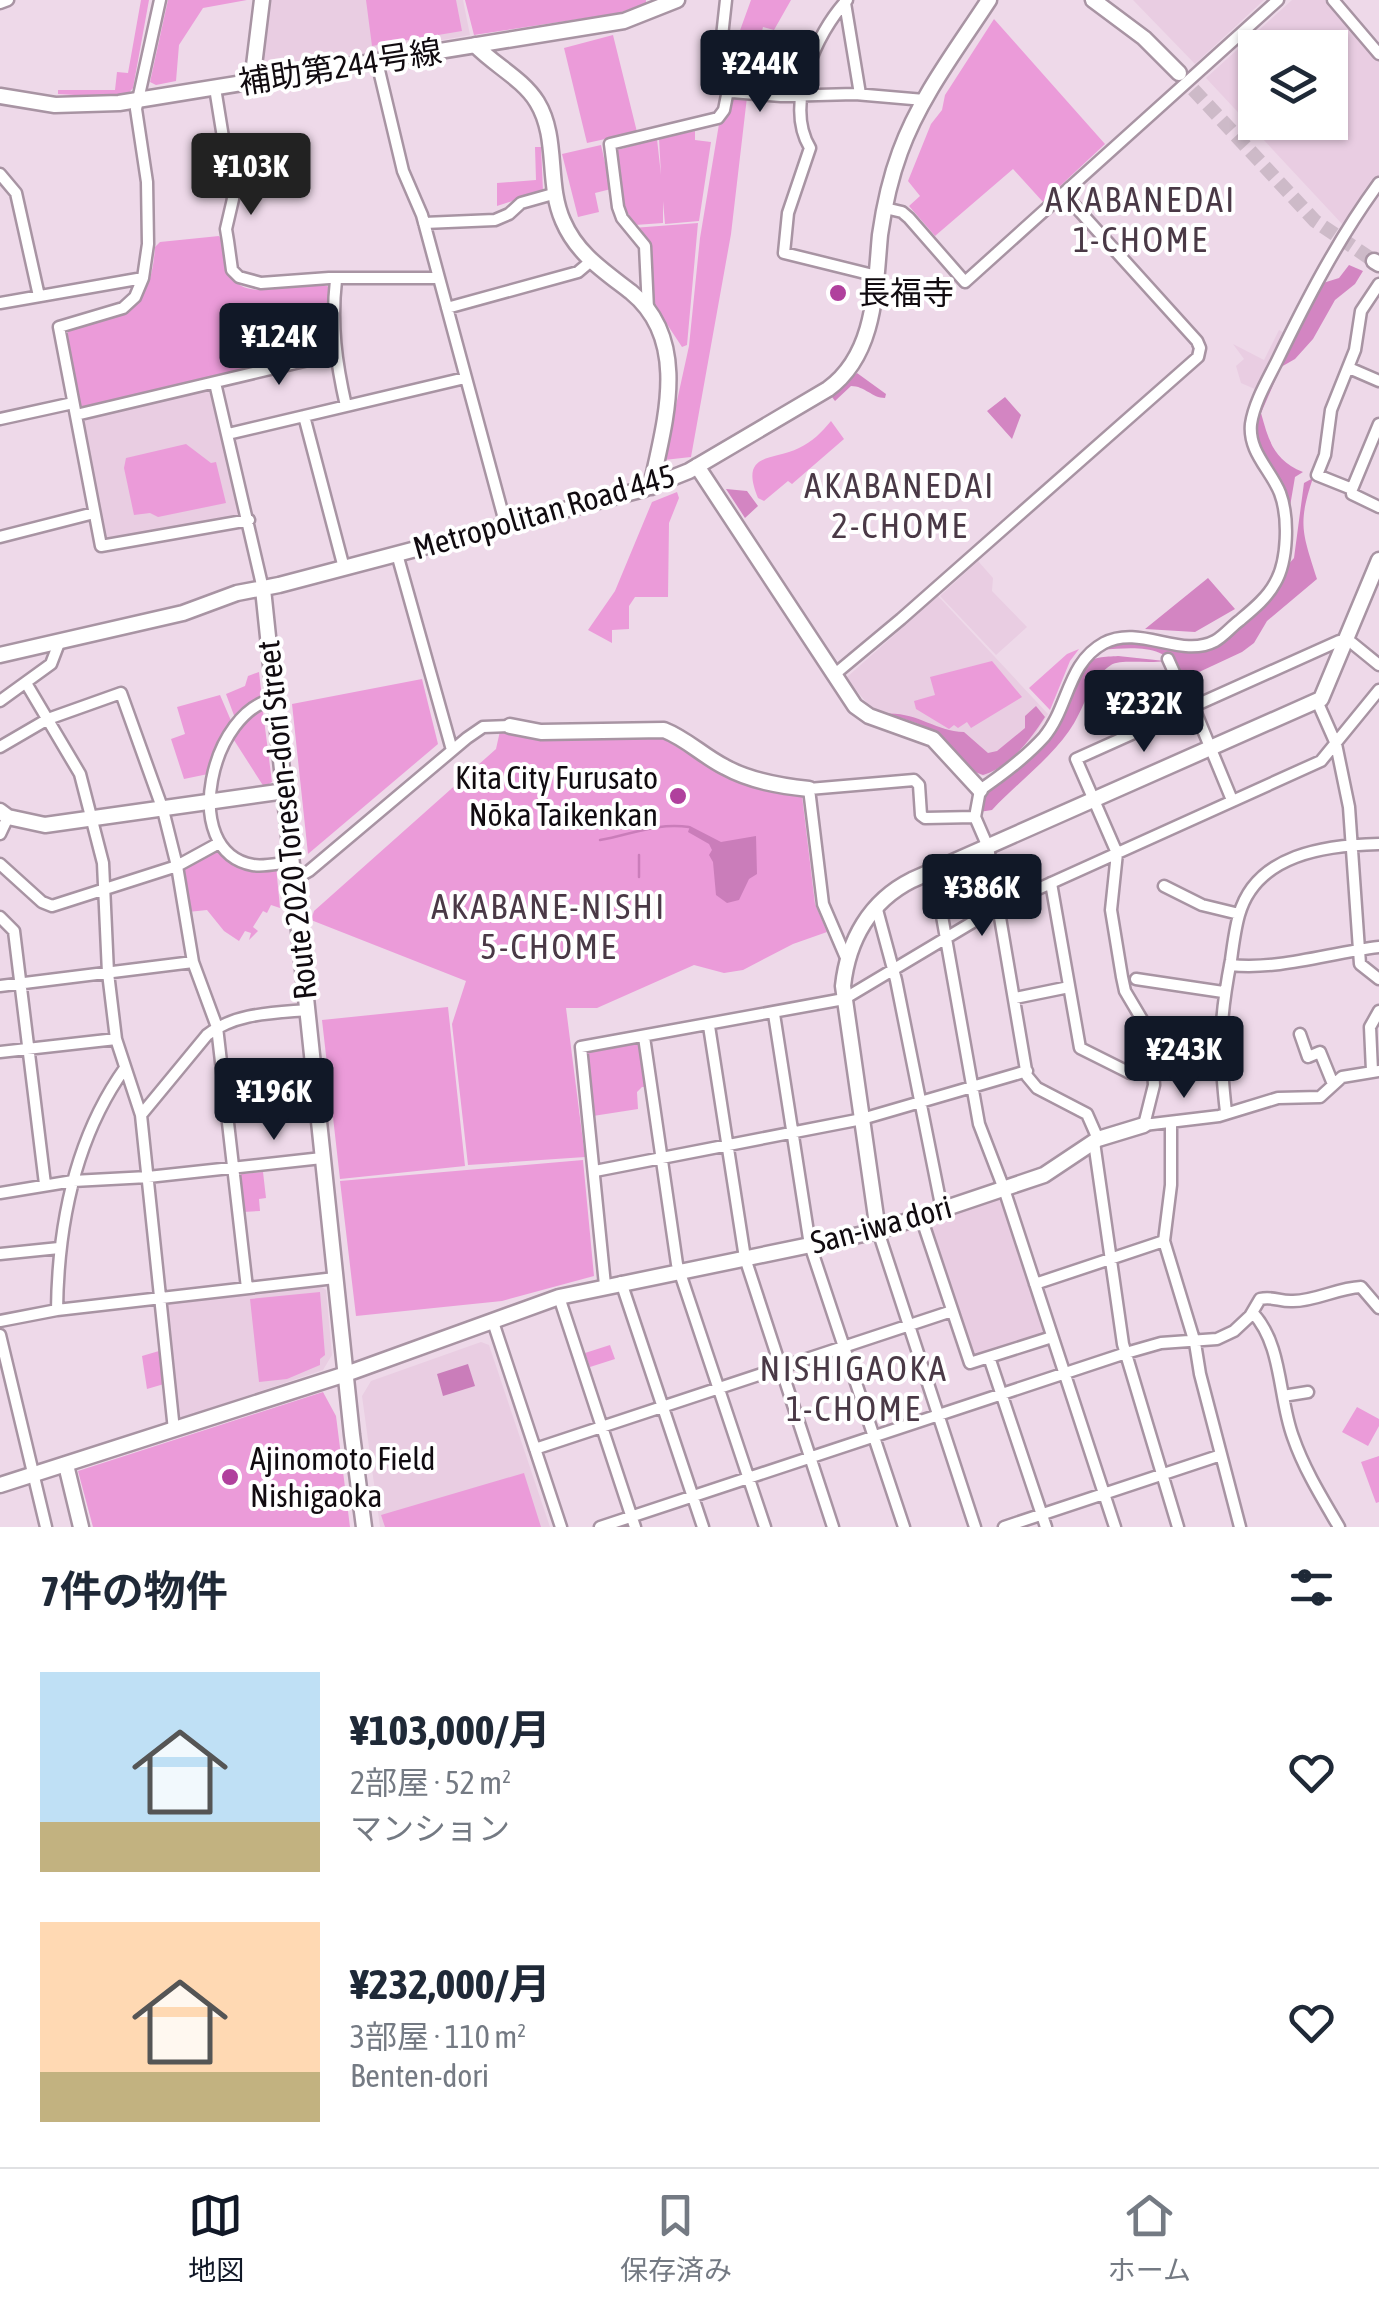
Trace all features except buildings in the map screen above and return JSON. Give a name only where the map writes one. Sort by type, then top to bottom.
[{"type":"street","points":[[0,4],[8,0]]},
{"type":"street","points":[[160,0],[136,109],[147,182],[148,244],[143,278],[135,297],[123,308],[59,327],[101,546],[249,520]]},
{"type":"street","points":[[252,82],[262,0]]},
{"type":"street","name":"補助第244号線","points":[[0,96],[55,105],[118,103],[624,20],[677,0]]},
{"type":"street","points":[[651,487],[670,382],[664,348],[648,309],[646,246],[622,218],[618,207],[610,144],[718,118],[728,90],[718,73],[726,0]]},
{"type":"street","name":"Metropolitan Road 445","points":[[0,656],[183,613],[237,593],[651,487],[697,466],[840,381],[854,361],[866,331],[884,208],[900,152],[924,100],[989,0]]},
{"type":"street","points":[[1093,0],[1144,38],[1179,73]]},
{"type":"street","points":[[884,208],[909,218],[965,282],[1278,0]]},
{"type":"street","points":[[1332,0],[1379,54]]},
{"type":"street","points":[[846,1],[860,94]]},
{"type":"street","points":[[846,1],[819,38],[802,93],[803,136],[810,148],[788,213],[784,253],[877,276]]},
{"type":"street","points":[[476,45],[529,90],[538,104],[549,138],[553,194],[569,233],[590,261],[648,309]]},
{"type":"street","points":[[377,62],[402,171],[424,223],[506,526]]},
{"type":"street","points":[[216,88],[233,199],[226,228],[232,270],[242,280],[254,283],[438,278]]},
{"type":"street","points":[[728,90],[763,95],[860,94],[924,100]]},
{"type":"street","points":[[0,174],[16,193],[39,296]]},
{"type":"street","points":[[1178,1527],[1126,1353],[1108,1259],[1096,1140],[1086,1114],[1037,1088],[1026,1071],[988,848],[975,817],[980,790],[1044,737],[1057,717],[1079,664],[1093,649],[1114,638],[1131,636],[1195,646],[1214,642],[1270,590],[1281,569],[1282,504],[1280,492],[1254,448],[1251,426],[1260,396],[1307,299],[1379,184]]},
{"type":"street","points":[[424,223],[495,220],[510,214],[520,203],[553,194]]},
{"type":"street","points":[[835,674],[1198,357],[1197,340],[1065,195]]},
{"type":"street","points":[[446,308],[578,272],[590,261]]},
{"type":"street","points":[[0,302],[143,278]]},
{"type":"street","points":[[336,280],[334,354],[346,406]]},
{"type":"street","points":[[1352,489],[1317,475],[1325,454],[1331,410],[1348,368],[1360,310],[1379,284]]},
{"type":"street","points":[[0,420],[215,383],[334,354]]},
{"type":"street","points":[[1348,368],[1379,381]]},
{"type":"street","points":[[228,434],[465,378]]},
{"type":"street","points":[[215,383],[264,589]]},
{"type":"street","points":[[304,416],[344,568]]},
{"type":"street","points":[[1379,424],[1352,489],[1352,494],[1379,507]]},
{"type":"street","points":[[697,466],[862,712],[933,739],[980,790]]},
{"type":"street","points":[[0,538],[94,513]]},
{"type":"street","points":[[397,554],[452,750]]},
{"type":"street","points":[[976,1527],[878,1232],[844,999],[847,960],[861,926],[876,906],[903,884],[1317,701],[1324,696],[1346,640],[1374,587],[1379,560]]},
{"type":"street","name":"Route 2020 Toresen-dori Street","points":[[264,589],[364,1527]]},
{"type":"street","points":[[1346,640],[1379,665]]},
{"type":"street","points":[[1346,640],[1076,759],[1117,853],[1111,910],[1122,977],[1125,991],[1144,1023],[1153,1068],[1154,1085],[1144,1125],[1226,1112],[1278,1098],[1320,1096],[1342,1078],[1375,1071],[1370,1028],[1379,1011]]},
{"type":"street","points":[[0,701],[51,664],[59,643]]},
{"type":"street","points":[[1168,659],[1232,800]]},
{"type":"street","points":[[26,683],[80,774],[103,864],[108,973],[116,1039],[140,1115],[174,1430]]},
{"type":"street","points":[[703,1527],[663,1407],[613,1284],[580,1047],[844,999],[998,907],[1321,761],[1379,690]]},
{"type":"street","points":[[0,747],[48,719],[121,693],[163,810],[193,962],[217,1027],[230,1168],[247,1288]]},
{"type":"street","points":[[276,699],[263,700],[237,719],[210,776],[213,828],[219,843],[230,854],[255,865],[292,862]]},
{"type":"street","points":[[1317,701],[1336,744],[1349,807],[1360,964],[1379,978]]},
{"type":"street","points":[[294,880],[483,727],[510,726],[540,732],[664,730],[726,768],[774,784],[809,789],[914,780],[919,784],[925,818],[975,817]]},
{"type":"street","points":[[809,789],[823,904],[847,960]]},
{"type":"street","points":[[0,834],[4,814],[45,826],[285,791]]},
{"type":"street","points":[[0,864],[42,902],[52,906],[177,866],[219,843]]},
{"type":"street","points":[[1226,1112],[1219,1053],[1223,992],[1239,914],[1255,886],[1291,856],[1379,844]]},
{"type":"street","points":[[934,871],[979,1124],[1115,1527]]},
{"type":"street","points":[[1050,884],[1080,1048],[1130,1073]]},
{"type":"street","points":[[1164,886],[1202,904],[1239,914]]},
{"type":"street","points":[[876,906],[893,970],[942,1210]]},
{"type":"street","points":[[0,917],[14,931],[45,1184]]},
{"type":"street","points":[[1230,965],[1254,967],[1301,962],[1379,948]]},
{"type":"street","points":[[0,986],[193,962]]},
{"type":"street","points":[[1136,978],[1223,992]]},
{"type":"street","points":[[1015,998],[1069,987]]},
{"type":"street","points":[[140,1115],[217,1027],[256,1014],[307,1010]]},
{"type":"street","points":[[774,1014],[810,1245],[904,1527]]},
{"type":"street","points":[[708,1026],[745,1258],[833,1527]]},
{"type":"street","points":[[1300,1034],[1308,1057],[1320,1052],[1333,1084]]},
{"type":"street","points":[[644,1038],[679,1271],[764,1527]]},
{"type":"street","points":[[0,1052],[116,1039]]},
{"type":"street","points":[[57,1310],[59,1248],[72,1181],[102,1105],[125,1068]]},
{"type":"street","points":[[595,1171],[862,1119],[1026,1071]]},
{"type":"street","points":[[1171,1122],[1171,1185],[1164,1241],[1195,1342],[1240,1527]]},
{"type":"street","name":"San-iwa dori","points":[[0,1484],[346,1374],[559,1297],[878,1232],[1044,1174],[1096,1140],[1144,1125]]},
{"type":"street","points":[[0,1193],[72,1181],[322,1158]]},
{"type":"street","points":[[921,1217],[970,1362],[1052,1337]]},
{"type":"street","points":[[1035,1284],[1164,1241]]},
{"type":"street","points":[[0,1254],[59,1248]]},
{"type":"street","points":[[0,1321],[57,1310],[336,1278]]},
{"type":"street","points":[[600,1527],[634,1521],[692,1496],[1126,1353],[1161,1343],[1217,1339],[1234,1331],[1260,1299],[1274,1296],[1297,1302],[1347,1287],[1361,1287],[1379,1308]]},
{"type":"street","points":[[559,1297],[634,1521]]},
{"type":"street","points":[[536,1449],[952,1311]]},
{"type":"street","points":[[1252,1313],[1264,1326],[1272,1346],[1293,1437],[1315,1487],[1339,1527]]},
{"type":"street","points":[[493,1322],[561,1527]]},
{"type":"street","points":[[0,1335],[46,1527]]},
{"type":"street","points":[[990,1357],[1046,1527]]},
{"type":"street","points":[[0,1396],[14,1392]]},
{"type":"street","points":[[1282,1396],[1308,1392]]},
{"type":"street","points":[[1004,1527],[1221,1455]]},
{"type":"street","points":[[66,1464],[81,1527]]},
{"type":"shaded area","points":[[141,0],[149,0],[133,88],[127,95],[91,99],[58,94],[58,90],[115,90],[117,72],[128,73]]},
{"type":"shaded area","points":[[168,0],[247,0],[203,8],[179,45],[176,81],[156,85],[150,82]]},
{"type":"shaded area","points":[[269,0],[463,0],[470,35],[264,72]]},
{"type":"shaded area","points":[[366,0],[456,0],[462,31],[372,46]]},
{"type":"shaded area","points":[[465,0],[646,3],[619,13],[474,35]]},
{"type":"shaded area","points":[[751,0],[791,0],[774,30],[763,27],[749,88],[731,86],[724,71],[728,35],[738,36]]},
{"type":"shaded area","points":[[1133,0],[1264,0],[1195,64]]},
{"type":"shaded area","points":[[1292,0],[1325,0],[1379,61],[1379,175],[1365,189],[1343,225],[1264,140],[1348,140],[1348,30],[1259,30]]},
{"type":"shaded area","points":[[994,19],[1105,144],[1043,202],[1013,169],[935,236],[909,206],[920,196],[908,181],[931,124],[942,110],[945,95]]},
{"type":"shaded area","points":[[613,35],[637,132],[587,143],[564,48]]},
{"type":"shaded area","points":[[1238,49],[1238,112],[1206,78]]},
{"type":"shaded area","points":[[731,96],[747,97],[731,234],[691,457],[664,460],[689,346],[700,238],[719,124],[725,121]]},
{"type":"shaded area","points":[[695,131],[695,140],[711,142],[699,221],[665,224],[663,201],[663,223],[635,225],[625,208],[621,208],[614,151],[657,139],[661,175],[659,138]]},
{"type":"shaded area","points":[[601,145],[611,189],[595,193],[599,212],[578,217],[562,154]]},
{"type":"shaded area","points":[[535,147],[541,147],[543,191],[497,206],[497,183],[536,180]]},
{"type":"shaded area","points":[[698,223],[687,345],[682,347],[651,300],[649,246],[633,228]]},
{"type":"shaded area","points":[[219,236],[230,275],[239,285],[264,290],[307,284],[331,288],[329,351],[80,408],[67,330],[104,321],[131,308],[148,285],[155,247],[160,242]]},
{"type":"shaded area","points":[[1349,265],[1363,271],[1355,284],[1335,300],[1313,339],[1295,359],[1281,367],[1261,413],[1274,449],[1285,462],[1303,472],[1295,477],[1287,524],[1258,453],[1256,415],[1271,378],[1323,283],[1339,278]]},
{"type":"shaded area","points":[[304,308],[309,340],[292,343],[287,311]]},
{"type":"shaded area","points":[[1279,330],[1285,333],[1257,390],[1241,383],[1236,366],[1244,359],[1233,344],[1264,360]]},
{"type":"shaded area","points":[[857,373],[886,394],[885,398],[851,386],[835,401],[832,397]]},
{"type":"shaded area","points":[[205,390],[210,393],[239,512],[237,518],[103,542],[81,418]]},
{"type":"shaded area","points":[[1005,397],[1021,415],[1012,439],[987,411]]},
{"type":"shaded area","points":[[831,421],[844,439],[792,484],[788,481],[764,501],[758,498],[753,483],[756,465],[804,446]]},
{"type":"shaded area","points":[[186,444],[211,463],[216,462],[226,503],[158,517],[150,513],[134,515],[124,468],[126,458]]},
{"type":"shaded area","points":[[1313,478],[1304,529],[1317,579],[1267,621],[1254,643],[1197,673],[1179,672],[1165,656],[1146,649],[1102,650],[1114,641],[1141,641],[1191,653],[1219,643],[1294,558],[1304,483]]},
{"type":"shaded area","points":[[726,489],[747,491],[758,506],[745,518]]},
{"type":"shaded area","points":[[677,492],[679,498],[669,523],[668,597],[635,597],[629,606],[629,629],[612,630],[612,643],[588,630],[615,591],[652,502]]},
{"type":"shaded area","points":[[978,561],[993,578],[992,591],[1027,627],[996,655],[940,596]]},
{"type":"shaded area","points":[[1208,578],[1235,609],[1195,632],[1145,629]]},
{"type":"shaded area","points":[[938,596],[1048,714],[1031,741],[988,776],[975,775],[944,742],[924,728],[871,708],[846,678]]},
{"type":"shaded area","points":[[1079,649],[1050,710],[1029,688],[1067,654]]},
{"type":"shaded area","points":[[1118,656],[1165,661],[1111,665],[1092,686],[1074,723],[1051,753],[992,810],[979,812],[997,782],[1049,735],[1082,667],[1094,659]]},
{"type":"shaded area","points":[[992,661],[1022,697],[971,728],[967,722],[949,729],[916,709],[914,701],[935,695],[930,677]]},
{"type":"shaded area","points":[[259,672],[262,698],[235,718],[226,694],[245,686],[248,676]]},
{"type":"shaded area","points":[[422,679],[438,744],[308,854],[292,704]]},
{"type":"shaded area","points":[[1124,688],[1141,728],[1113,740],[1096,699]]},
{"type":"shaded area","points":[[220,695],[232,723],[208,774],[184,779],[171,739],[185,734],[177,707]]},
{"type":"shaded area","points":[[262,704],[272,782],[264,787],[232,737],[239,721]]},
{"type":"shaded area","points":[[1036,706],[1045,717],[1033,734],[1011,759],[983,775],[968,766],[933,731],[881,714],[904,715],[964,732],[988,753],[997,751],[1025,728],[1025,716]]},
{"type":"shaded area","points":[[500,731],[537,736],[538,740],[662,738],[723,775],[766,790],[802,796],[815,904],[827,932],[793,944],[743,970],[724,973],[694,965],[597,1008],[566,1008],[585,1157],[468,1165],[452,1024],[466,981],[311,920],[314,911],[496,749]]},
{"type":"shaded area","points":[[690,826],[721,842],[756,836],[757,874],[749,879],[739,900],[727,903],[716,895],[709,855],[712,850],[688,832]]},
{"type":"shaded area","points":[[220,850],[229,858],[276,866],[280,908],[271,905],[267,913],[263,911],[253,927],[258,931],[249,940],[251,933],[245,931],[239,941],[224,931],[207,910],[188,912],[182,865]]},
{"type":"shaded area","points":[[448,1007],[465,1166],[340,1179],[322,1020]]},
{"type":"shaded area","points":[[641,1043],[647,1087],[637,1092],[638,1109],[593,1116],[586,1054],[589,1050]]},
{"type":"shaded area","points":[[583,1160],[594,1276],[502,1301],[356,1316],[340,1181]]},
{"type":"shaded area","points":[[263,1172],[266,1198],[259,1199],[260,1211],[243,1212],[239,1177]]},
{"type":"shaded area","points":[[1000,1196],[1046,1335],[970,1360],[926,1223]]},
{"type":"shaded area","points":[[320,1285],[326,1290],[332,1355],[323,1370],[178,1417],[168,1303]]},
{"type":"shaded area","points":[[320,1292],[325,1355],[320,1365],[287,1379],[259,1382],[250,1299]]},
{"type":"shaded area","points":[[481,1342],[489,1345],[550,1527],[380,1527],[362,1396],[371,1381]]},
{"type":"shaded area","points":[[610,1345],[615,1359],[590,1367],[585,1353]]},
{"type":"shaded area","points":[[159,1351],[164,1384],[147,1389],[142,1356]]},
{"type":"shaded area","points":[[468,1364],[475,1386],[443,1396],[437,1374]]},
{"type":"shaded area","points":[[323,1392],[336,1416],[350,1527],[93,1527],[78,1471]]},
{"type":"shaded area","points":[[1357,1407],[1379,1419],[1368,1446],[1342,1432]]},
{"type":"shaded area","points":[[1379,1456],[1379,1502],[1376,1503],[1361,1462]]},
{"type":"shaded area","points":[[524,1473],[541,1527],[385,1527],[381,1515]]},
{"type":"waterway","points":[[600,840],[655,828],[689,827]]},
{"type":"waterway","points":[[639,855],[639,877]]},
{"type":"tunnel","points":[[1179,74],[1315,221],[1374,261]]},
{"type":"place","name":"長福寺","points":[[838,293]]},
{"type":"place","name":"Kita City Furusato Nōka Taikenkan","points":[[678,796]]},
{"type":"place","name":"Ajinomoto Field Nishigaoka","points":[[230,1477]]},
{"type":"district","name":"AKABANEDAI 1-CHOME","points":[[1141,220]]},
{"type":"district","name":"AKABANEDAI 2-CHOME","points":[[900,506]]},
{"type":"district","name":"AKABANE-NISHI 5-CHOME","points":[[549,927]]},
{"type":"district","name":"NISHIGAOKA 1-CHOME","points":[[854,1389]]}]
